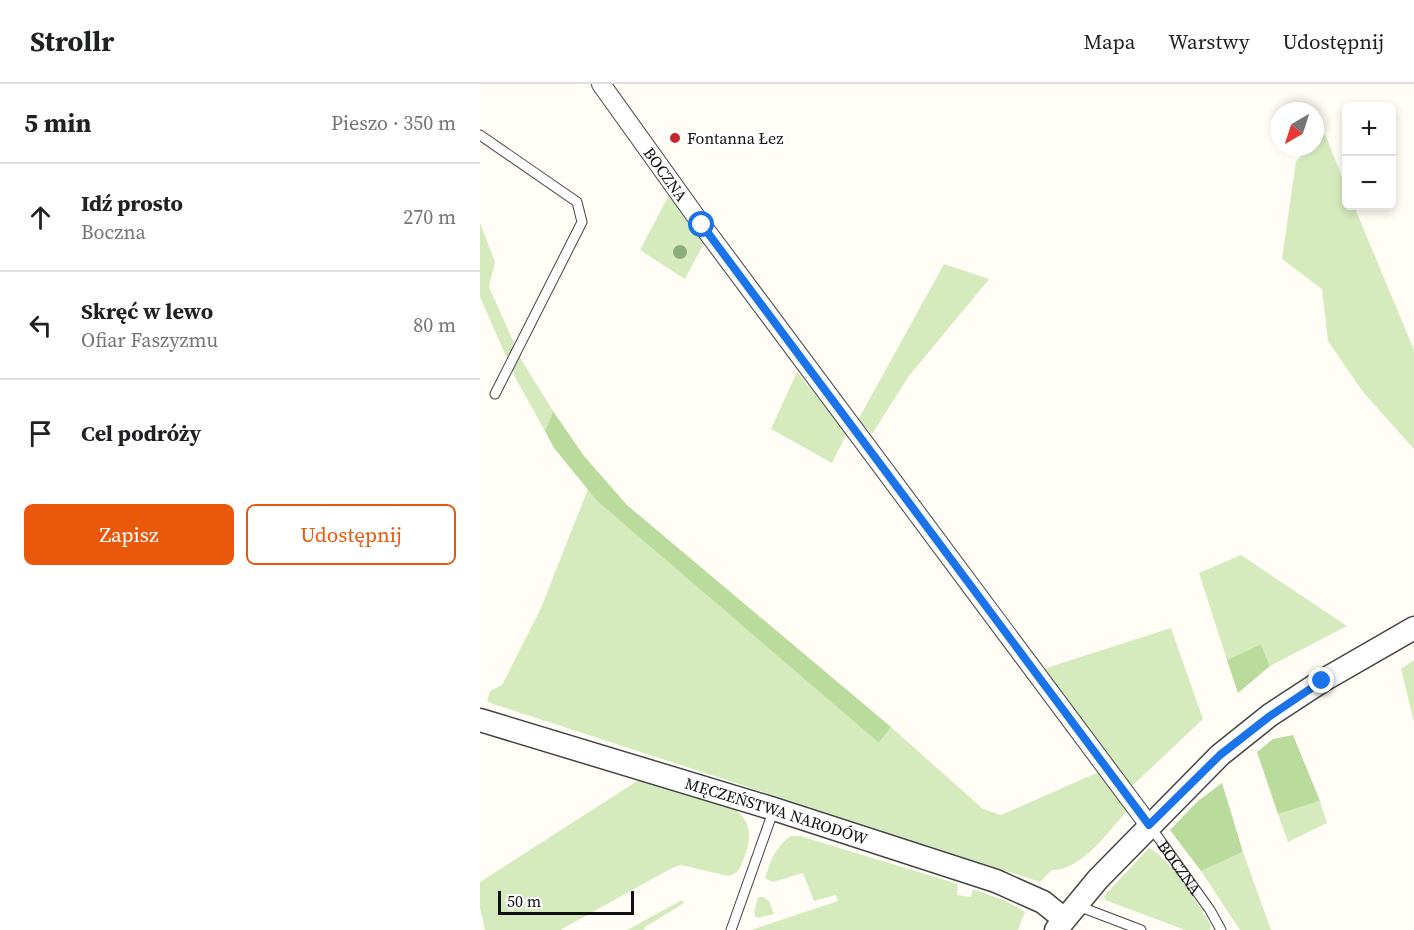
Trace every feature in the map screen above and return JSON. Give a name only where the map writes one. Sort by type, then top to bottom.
[{"type":"street","name":"BOCZNA","points":[[602,84],[702,225],[1149,825]]},
{"type":"street","points":[[1065,918],[1149,825],[1220,755],[1270,716],[1322,681],[1414,628]]},
{"type":"street","name":"MĘCZEŃSTWA NARODÓW","points":[[480,720],[774,809],[1017,889],[1043,902],[1065,918]]},
{"type":"lane","points":[[480,135],[577,202],[582,222],[495,394]]},
{"type":"lane","points":[[731,930],[774,809]]},
{"type":"lane","name":"BOCZNA","points":[[1149,825],[1210,910],[1221,930]]},
{"type":"lane","name":"MĘCZEŃSTWA NARODÓW","points":[[1065,918],[1142,930]]},
{"type":"green space","points":[[1324,135],[1342,177],[1342,210],[1356,210],[1414,350],[1414,449],[1363,392],[1328,341],[1322,289],[1282,259],[1296,161],[1301,156],[1324,156]]},
{"type":"green space","points":[[669,195],[704,243],[685,279],[640,250]]},
{"type":"green space","points":[[480,223],[495,262],[489,287],[522,361],[553,411],[545,431],[516,379],[480,297]]},
{"type":"green space","points":[[944,264],[989,279],[909,376],[872,434],[858,420]]},
{"type":"green space","points":[[797,372],[847,433],[832,463],[771,429]]},
{"type":"green space","points":[[553,411],[584,456],[627,505],[891,727],[879,743],[598,502],[554,448],[545,431]]},
{"type":"green space","points":[[588,489],[598,502],[879,743],[891,727],[983,809],[1001,815],[1101,771],[1129,809],[1085,856],[1074,864],[1052,870],[1040,882],[487,702],[490,691],[502,685],[541,608]]},
{"type":"green space","points":[[1241,555],[1347,626],[1270,666],[1261,644],[1227,660],[1199,573]]},
{"type":"green space","points":[[1171,628],[1203,719],[1130,788],[1040,670]]},
{"type":"green space","points":[[1261,644],[1270,666],[1238,693],[1227,660]]},
{"type":"green space","points":[[1414,660],[1414,722],[1401,669]]},
{"type":"green space","points":[[1293,735],[1320,801],[1278,814],[1257,752],[1273,739]]},
{"type":"green space","points":[[642,778],[733,808],[739,813],[747,823],[749,841],[738,871],[728,876],[681,865],[560,930],[485,930],[480,908],[480,882]]},
{"type":"green space","points":[[1222,783],[1243,852],[1201,871],[1170,830],[1198,801]]},
{"type":"green space","points":[[1320,801],[1327,823],[1288,842],[1278,814]]},
{"type":"green space","points":[[791,836],[800,836],[958,884],[957,895],[971,897],[973,889],[1006,901],[1025,912],[1018,930],[751,930],[838,901],[836,895],[814,901],[803,873],[773,882],[765,878],[777,849]]},
{"type":"green space","points":[[1149,848],[1167,862],[1184,883],[1211,926],[1210,930],[1185,930],[1105,900],[1104,896]]},
{"type":"green space","points":[[1243,852],[1271,930],[1240,930],[1201,871]]},
{"type":"green space","points":[[758,897],[769,901],[774,914],[758,918],[755,916]]},
{"type":"green space","points":[[682,900],[684,903],[645,927],[644,930],[627,930]]},
{"type":"place","name":"Fontanna Łez","points":[[675,138]]},
{"type":"route","points":[[702,225],[1138,807],[1149,825],[1220,755],[1270,716],[1322,681]]}]
